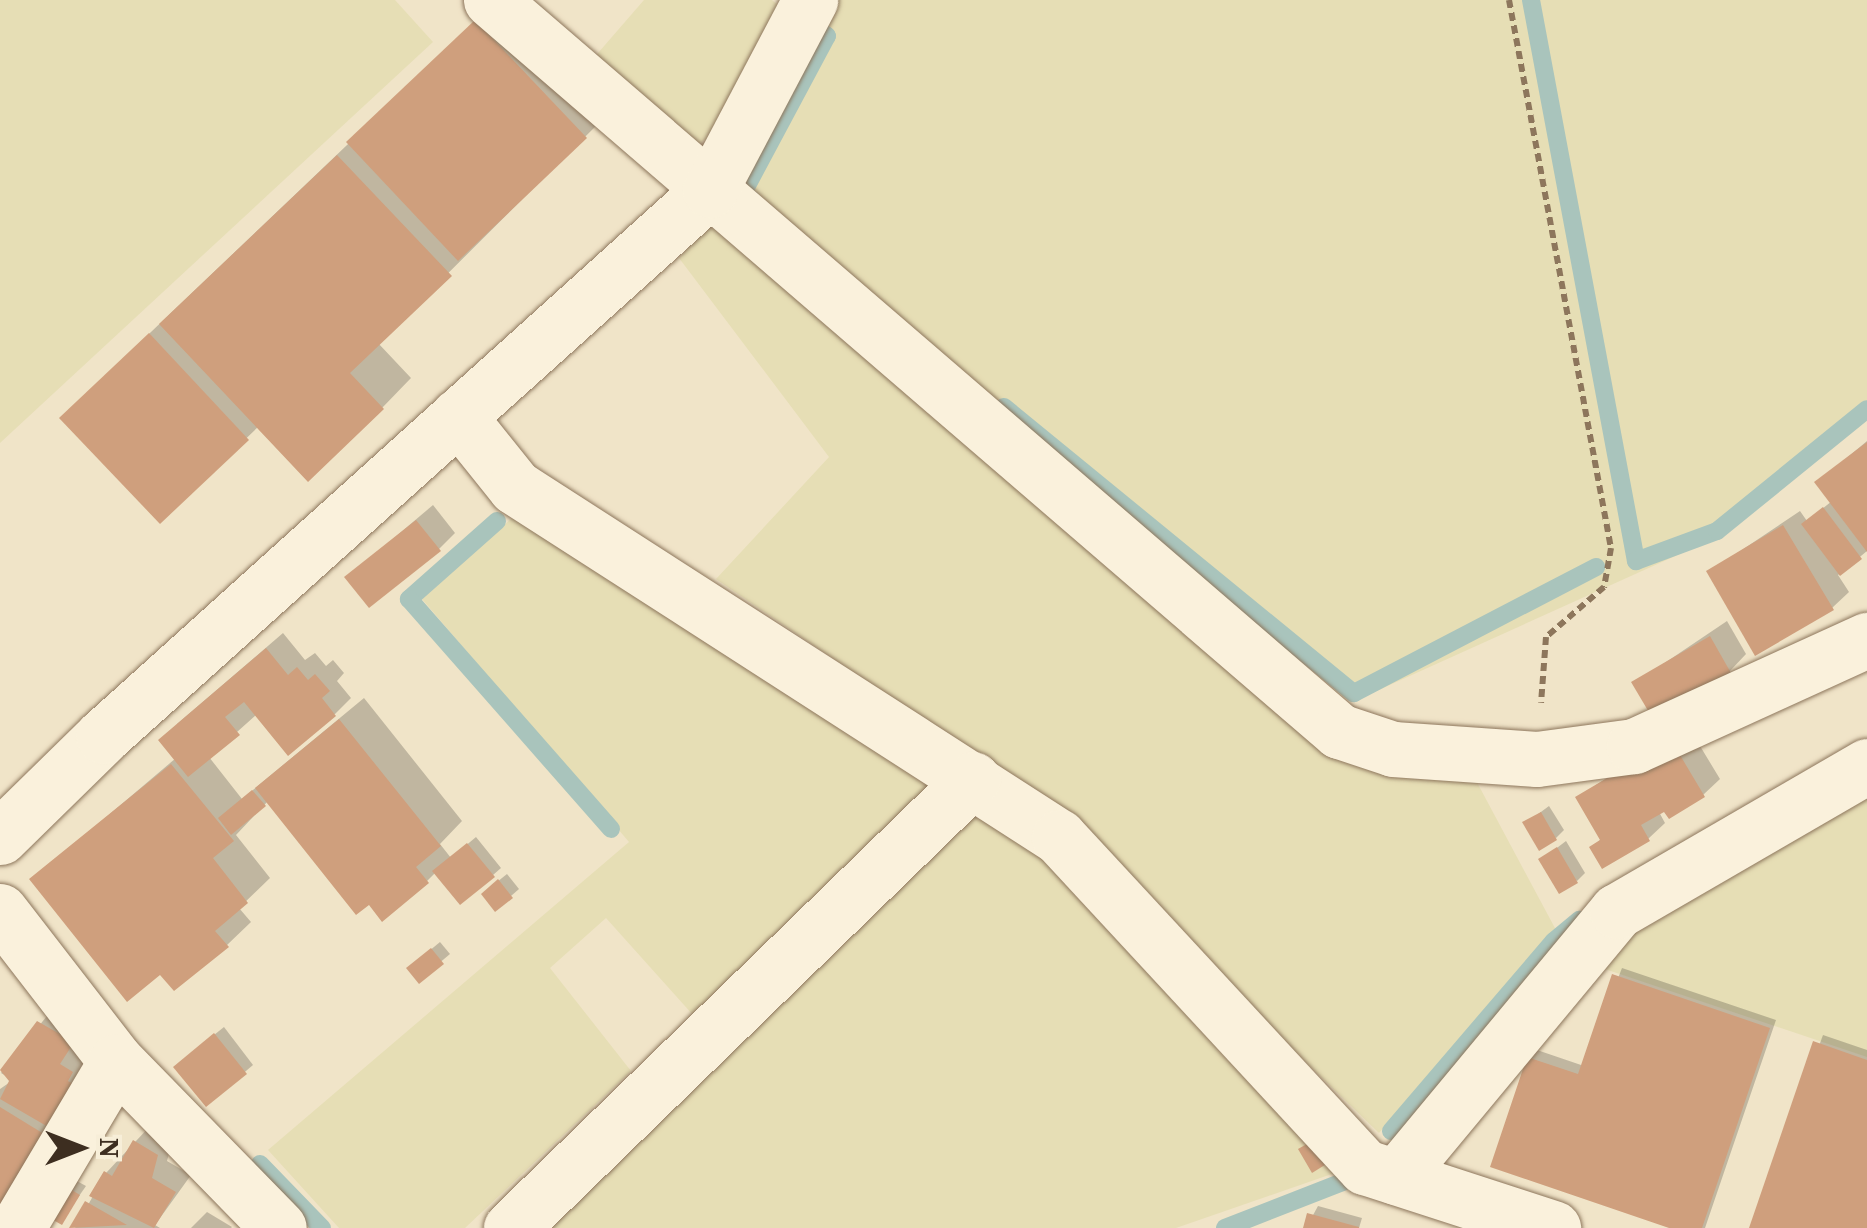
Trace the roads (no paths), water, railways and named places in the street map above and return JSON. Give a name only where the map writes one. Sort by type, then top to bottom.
[{"type":"street","points":[[491,0],[1340,731],[1392,749],[1537,759],[1634,746],[1864,648]]},
{"type":"street","points":[[0,838],[103,736],[710,190],[810,0]]},
{"type":"street","points":[[458,416],[515,487],[1059,837],[1365,1168],[1553,1228]]},
{"type":"street","points":[[1396,1177],[1617,911],[1867,766]]},
{"type":"street","points":[[511,1228],[973,780]]},
{"type":"street","points":[[0,911],[248,1228]]},
{"type":"street","points":[[16,1228],[128,1074]]},
{"type":"street","points":[[128,1074],[279,1228]]},
{"type":"waterway","points":[[1531,0],[1636,561],[1717,531],[1867,409]]},
{"type":"waterway","points":[[752,200],[743,193],[827,36],[815,27]]},
{"type":"waterway","points":[[1004,407],[1354,693],[1596,567]]},
{"type":"waterway","points":[[497,521],[409,599],[611,829]]},
{"type":"waterway","points":[[1391,1131],[1554,941],[1579,920]]},
{"type":"waterway","points":[[260,1164],[322,1228]]},
{"type":"waterway","points":[[1225,1228],[1353,1178]]}]
